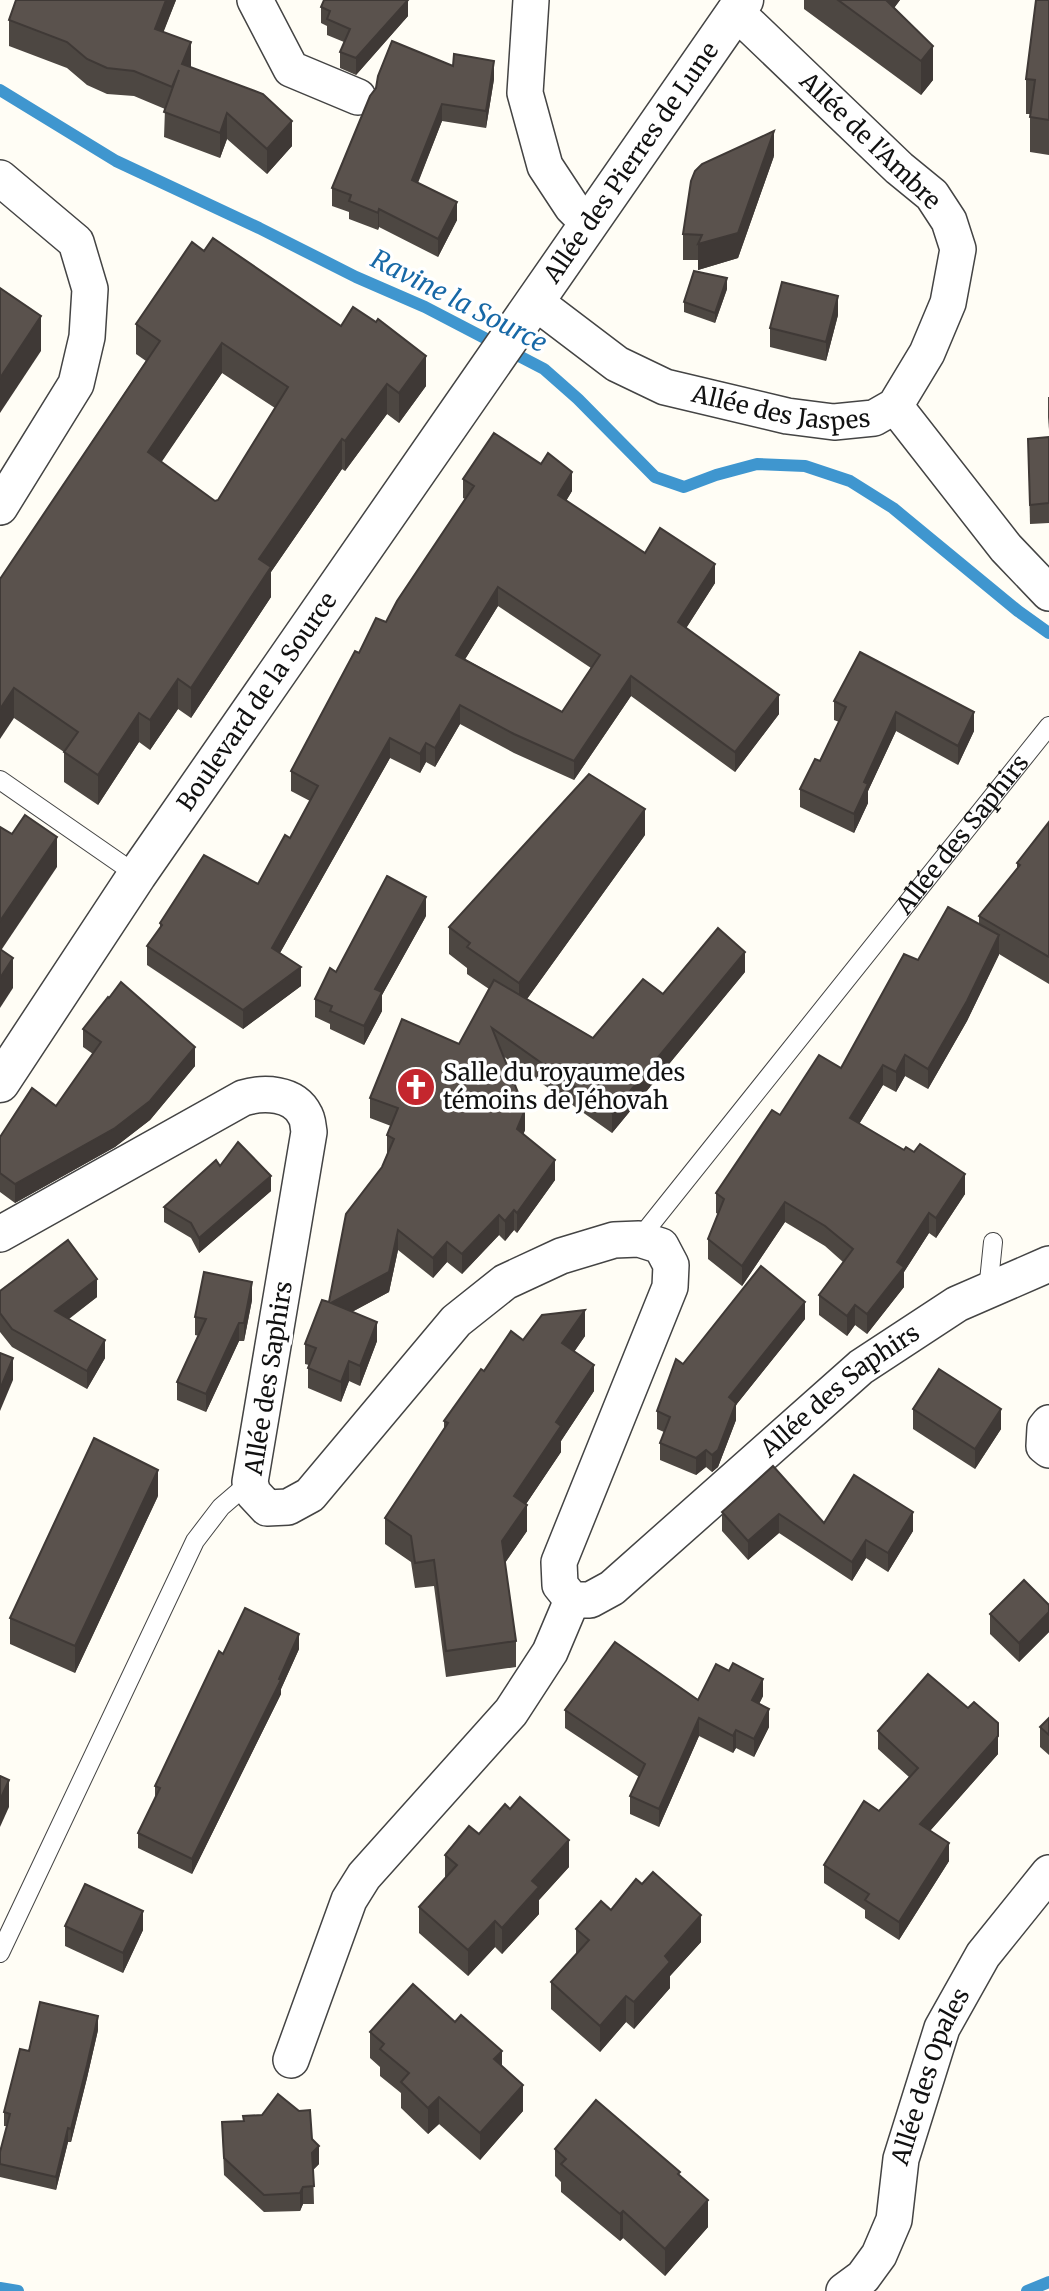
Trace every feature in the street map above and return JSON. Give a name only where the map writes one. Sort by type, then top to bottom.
[{"type":"street","points":[[255,0],[291,69],[358,97]]},
{"type":"street","points":[[531,0],[525,93],[528,106],[545,166],[572,207],[588,223]]},
{"type":"street","name":"Allée des Pierres de Lune","points":[[527,312],[739,5]]},
{"type":"street","name":"Allée de l'Ambre","points":[[739,5],[899,168],[932,195],[949,221],[958,249],[948,303],[927,353],[895,406]]},
{"type":"street","points":[[0,178],[76,242],[90,289],[88,337],[76,384],[0,507]]},
{"type":"street","name":"Allée des Jaspes","points":[[527,312],[617,364],[665,387],[787,416],[834,422],[874,418],[895,406],[1006,548],[1049,593]]},
{"type":"street","name":"Boulevard de la Source","points":[[0,1083],[137,875],[527,312]]},
{"type":"street","name":"Allée des Saphirs","points":[[0,1234],[243,1098],[256,1094],[276,1095],[293,1101],[305,1115],[309,1132],[250,1482],[253,1493],[267,1508],[288,1507],[310,1495],[456,1321],[505,1282],[561,1256],[614,1240],[639,1239]]},
{"type":"street","points":[[291,2060],[349,1899],[364,1876],[511,1712],[550,1652],[572,1600],[560,1585],[559,1562],[670,1287],[671,1265],[661,1246],[639,1239]]},
{"type":"street","name":"Allée des Saphirs","points":[[572,1600],[590,1600],[612,1588],[861,1367],[957,1304],[1049,1264]]},
{"type":"street","points":[[1049,1423],[1045,1428],[1044,1446],[1049,1450]]},
{"type":"street","name":"Allée des Opales","points":[[844,2291],[863,2277],[879,2255],[894,2220],[901,2159],[942,2028],[983,1955],[1049,1873]]},
{"type":"lane","name":"Allée des Saphirs","points":[[639,1239],[1049,726]]},
{"type":"lane","points":[[0,780],[137,875]]},
{"type":"lane","points":[[988,1290],[993,1242]]},
{"type":"lane","points":[[0,1953],[195,1541],[221,1507],[250,1482]]},
{"type":"building","points":[[16,0],[166,0],[155,29],[191,42],[182,64],[263,94],[292,121],[267,149],[227,113],[220,133],[164,112],[179,70],[172,87],[134,71],[107,68],[87,59],[67,42],[9,20]]},
{"type":"building","points":[[324,0],[408,0],[356,58],[340,52],[350,29],[327,19],[330,11],[321,7]]},
{"type":"building","points":[[838,0],[886,0],[933,46],[921,61]]},
{"type":"building","points":[[1036,0],[1049,0],[1049,120],[1030,117],[1035,80],[1026,79]]},
{"type":"building","points":[[392,41],[453,66],[454,54],[494,61],[486,111],[442,104],[412,180],[457,202],[438,239],[379,209],[378,213],[349,201],[351,195],[332,188],[370,96],[376,88]]},
{"type":"building","points":[[774,131],[738,233],[698,244],[702,235],[683,234],[695,171],[702,164]]},
{"type":"building","points":[[213,238],[341,326],[353,307],[376,322],[378,319],[426,356],[399,393],[387,384],[345,441],[342,439],[259,559],[271,567],[191,688],[178,679],[150,720],[139,713],[98,775],[64,752],[78,732],[14,688],[0,709],[0,579],[160,341],[136,324],[192,242],[204,251]],"holes":[[[222,343],[288,387],[218,500],[215,501],[148,452]]]},
{"type":"building","points":[[694,271],[727,278],[715,313],[684,302]]},
{"type":"building","points":[[782,282],[838,296],[826,342],[770,328]]},
{"type":"building","points":[[0,288],[41,316],[0,378]]},
{"type":"building","points":[[494,433],[541,464],[548,453],[572,472],[558,495],[645,553],[660,528],[715,564],[678,622],[779,695],[735,752],[631,676],[574,761],[514,734],[460,705],[435,748],[426,743],[420,754],[390,738],[272,948],[301,967],[243,1010],[147,946],[204,855],[258,884],[285,835],[290,838],[318,786],[291,771],[355,651],[359,653],[376,618],[386,622],[397,601],[474,486],[463,479]],"holes":[[[498,587],[600,655],[562,712],[456,655]]]},
{"type":"building","points":[[1049,437],[1049,503],[1030,505],[1028,439]]},
{"type":"building","points":[[860,652],[974,712],[958,746],[896,712],[864,782],[868,784],[854,814],[800,789],[815,759],[820,761],[846,707],[834,701]]},
{"type":"building","points":[[589,774],[645,809],[519,983],[467,947],[470,943],[449,927]]},
{"type":"building","points":[[25,815],[57,837],[0,921],[0,827],[12,834]]},
{"type":"building","points":[[1049,822],[1049,957],[979,916],[1020,865],[1017,863]]},
{"type":"building","points":[[387,876],[426,897],[375,989],[382,992],[364,1026],[330,1011],[332,1006],[315,999],[330,968],[336,972]]},
{"type":"building","points":[[948,907],[999,935],[967,1001],[928,1069],[905,1055],[896,1072],[883,1065],[850,1118],[904,1150],[906,1147],[914,1152],[920,1144],[965,1174],[936,1218],[929,1213],[897,1262],[904,1267],[867,1314],[855,1305],[847,1316],[819,1295],[853,1249],[825,1226],[785,1202],[742,1266],[708,1239],[724,1199],[716,1193],[772,1110],[780,1115],[819,1055],[841,1068],[904,954],[918,960]]},
{"type":"building","points":[[718,928],[745,952],[612,1113],[492,1028],[525,1110],[517,1129],[555,1160],[517,1213],[514,1210],[505,1221],[499,1215],[462,1254],[447,1242],[433,1258],[398,1230],[389,1272],[331,1303],[377,1322],[360,1366],[349,1361],[341,1382],[308,1368],[316,1348],[305,1344],[322,1300],[329,1302],[346,1214],[382,1167],[394,1139],[387,1135],[398,1108],[370,1098],[402,1019],[459,1044],[494,980],[593,1038],[643,979],[663,994]]},
{"type":"building","points":[[0,949],[13,958],[0,978]]},
{"type":"building","points":[[121,982],[195,1047],[150,1101],[115,1128],[15,1184],[0,1173],[0,1137],[32,1088],[56,1106],[101,1042],[83,1029]]},
{"type":"building","points":[[238,1142],[271,1176],[199,1238],[191,1223],[164,1207],[216,1160],[220,1166]]},
{"type":"building","points":[[68,1240],[97,1279],[55,1311],[105,1340],[87,1371],[12,1329],[0,1313],[0,1291]]},
{"type":"building","points":[[761,1266],[805,1302],[729,1397],[736,1403],[718,1450],[712,1455],[706,1450],[696,1458],[660,1443],[670,1417],[657,1411],[676,1359],[683,1364]]},
{"type":"building","points":[[204,1272],[252,1282],[244,1323],[239,1323],[206,1394],[177,1382],[206,1319],[195,1317]]},
{"type":"building","points":[[585,1310],[562,1343],[594,1365],[556,1422],[561,1426],[514,1496],[527,1505],[502,1541],[516,1641],[446,1651],[434,1560],[415,1563],[411,1536],[385,1518],[448,1423],[444,1421],[481,1369],[484,1371],[511,1331],[523,1340],[542,1315]]},
{"type":"building","points":[[0,1353],[13,1358],[0,1389]]},
{"type":"building","points":[[939,1369],[1001,1409],[975,1449],[913,1409]]},
{"type":"building","points":[[94,1438],[158,1470],[75,1646],[10,1618]]},
{"type":"building","points":[[773,1466],[824,1523],[854,1475],[913,1512],[888,1553],[866,1540],[852,1562],[779,1514],[748,1541],[722,1512]]},
{"type":"building","points":[[1024,1580],[1049,1605],[1049,1612],[1019,1643],[990,1614]]},
{"type":"building","points":[[245,1608],[299,1634],[279,1679],[281,1680],[192,1859],[138,1833],[160,1788],[155,1786],[219,1651],[223,1654]]},
{"type":"building","points":[[615,1642],[698,1700],[716,1664],[729,1671],[733,1663],[763,1679],[752,1700],[769,1709],[754,1739],[736,1730],[733,1736],[699,1718],[659,1809],[630,1796],[645,1764],[565,1710]]},
{"type":"building","points":[[928,1674],[968,1708],[974,1702],[998,1723],[998,1736],[920,1824],[949,1843],[899,1922],[865,1900],[869,1894],[824,1865],[864,1801],[879,1811],[918,1768],[878,1731]]},
{"type":"building","points":[[1049,1718],[1049,1735],[1040,1727]]},
{"type":"building","points":[[0,1776],[9,1780],[0,1800]]},
{"type":"building","points":[[520,1797],[569,1840],[532,1881],[539,1887],[502,1928],[495,1921],[468,1950],[419,1907],[457,1865],[445,1855],[469,1826],[479,1834],[505,1804],[510,1809]]},
{"type":"building","points":[[653,1872],[701,1915],[665,1956],[670,1962],[634,2002],[626,1996],[600,2026],[551,1982],[589,1940],[576,1929],[601,1901],[611,1910],[636,1879],[642,1884]]},
{"type":"building","points":[[85,1884],[143,1911],[123,1953],[65,1926]]},
{"type":"building","points":[[413,1984],[455,2022],[461,2015],[502,2051],[494,2059],[523,2085],[480,2133],[439,2097],[428,2108],[401,2082],[409,2073],[380,2049],[384,2044],[370,2032]]},
{"type":"building","points":[[40,2002],[98,2016],[71,2129],[68,2128],[56,2177],[0,2164],[0,2152],[10,2114],[4,2112],[20,2049],[29,2051]]},
{"type":"building","points":[[278,2094],[299,2111],[310,2110],[312,2139],[319,2146],[312,2153],[314,2186],[303,2187],[300,2193],[264,2195],[224,2158],[222,2122],[244,2121],[243,2116],[262,2115]]},
{"type":"building","points":[[596,2100],[680,2172],[678,2174],[708,2200],[665,2249],[623,2211],[620,2214],[561,2164],[566,2159],[555,2149]]},
{"type":"waterway","name":"Ravine la Source","points":[[0,90],[116,161],[356,277],[425,307],[544,369],[578,399],[655,477],[684,487],[757,464],[805,466],[850,481],[893,508],[1018,611],[1049,633]]},
{"type":"waterway","points":[[1027,2291],[1049,2282]]},
{"type":"waterway","points":[[0,2288],[18,2291]]},
{"type":"place","name":"Salle du royaume des témoins de Jéhovah","points":[[416,1087]]}]
